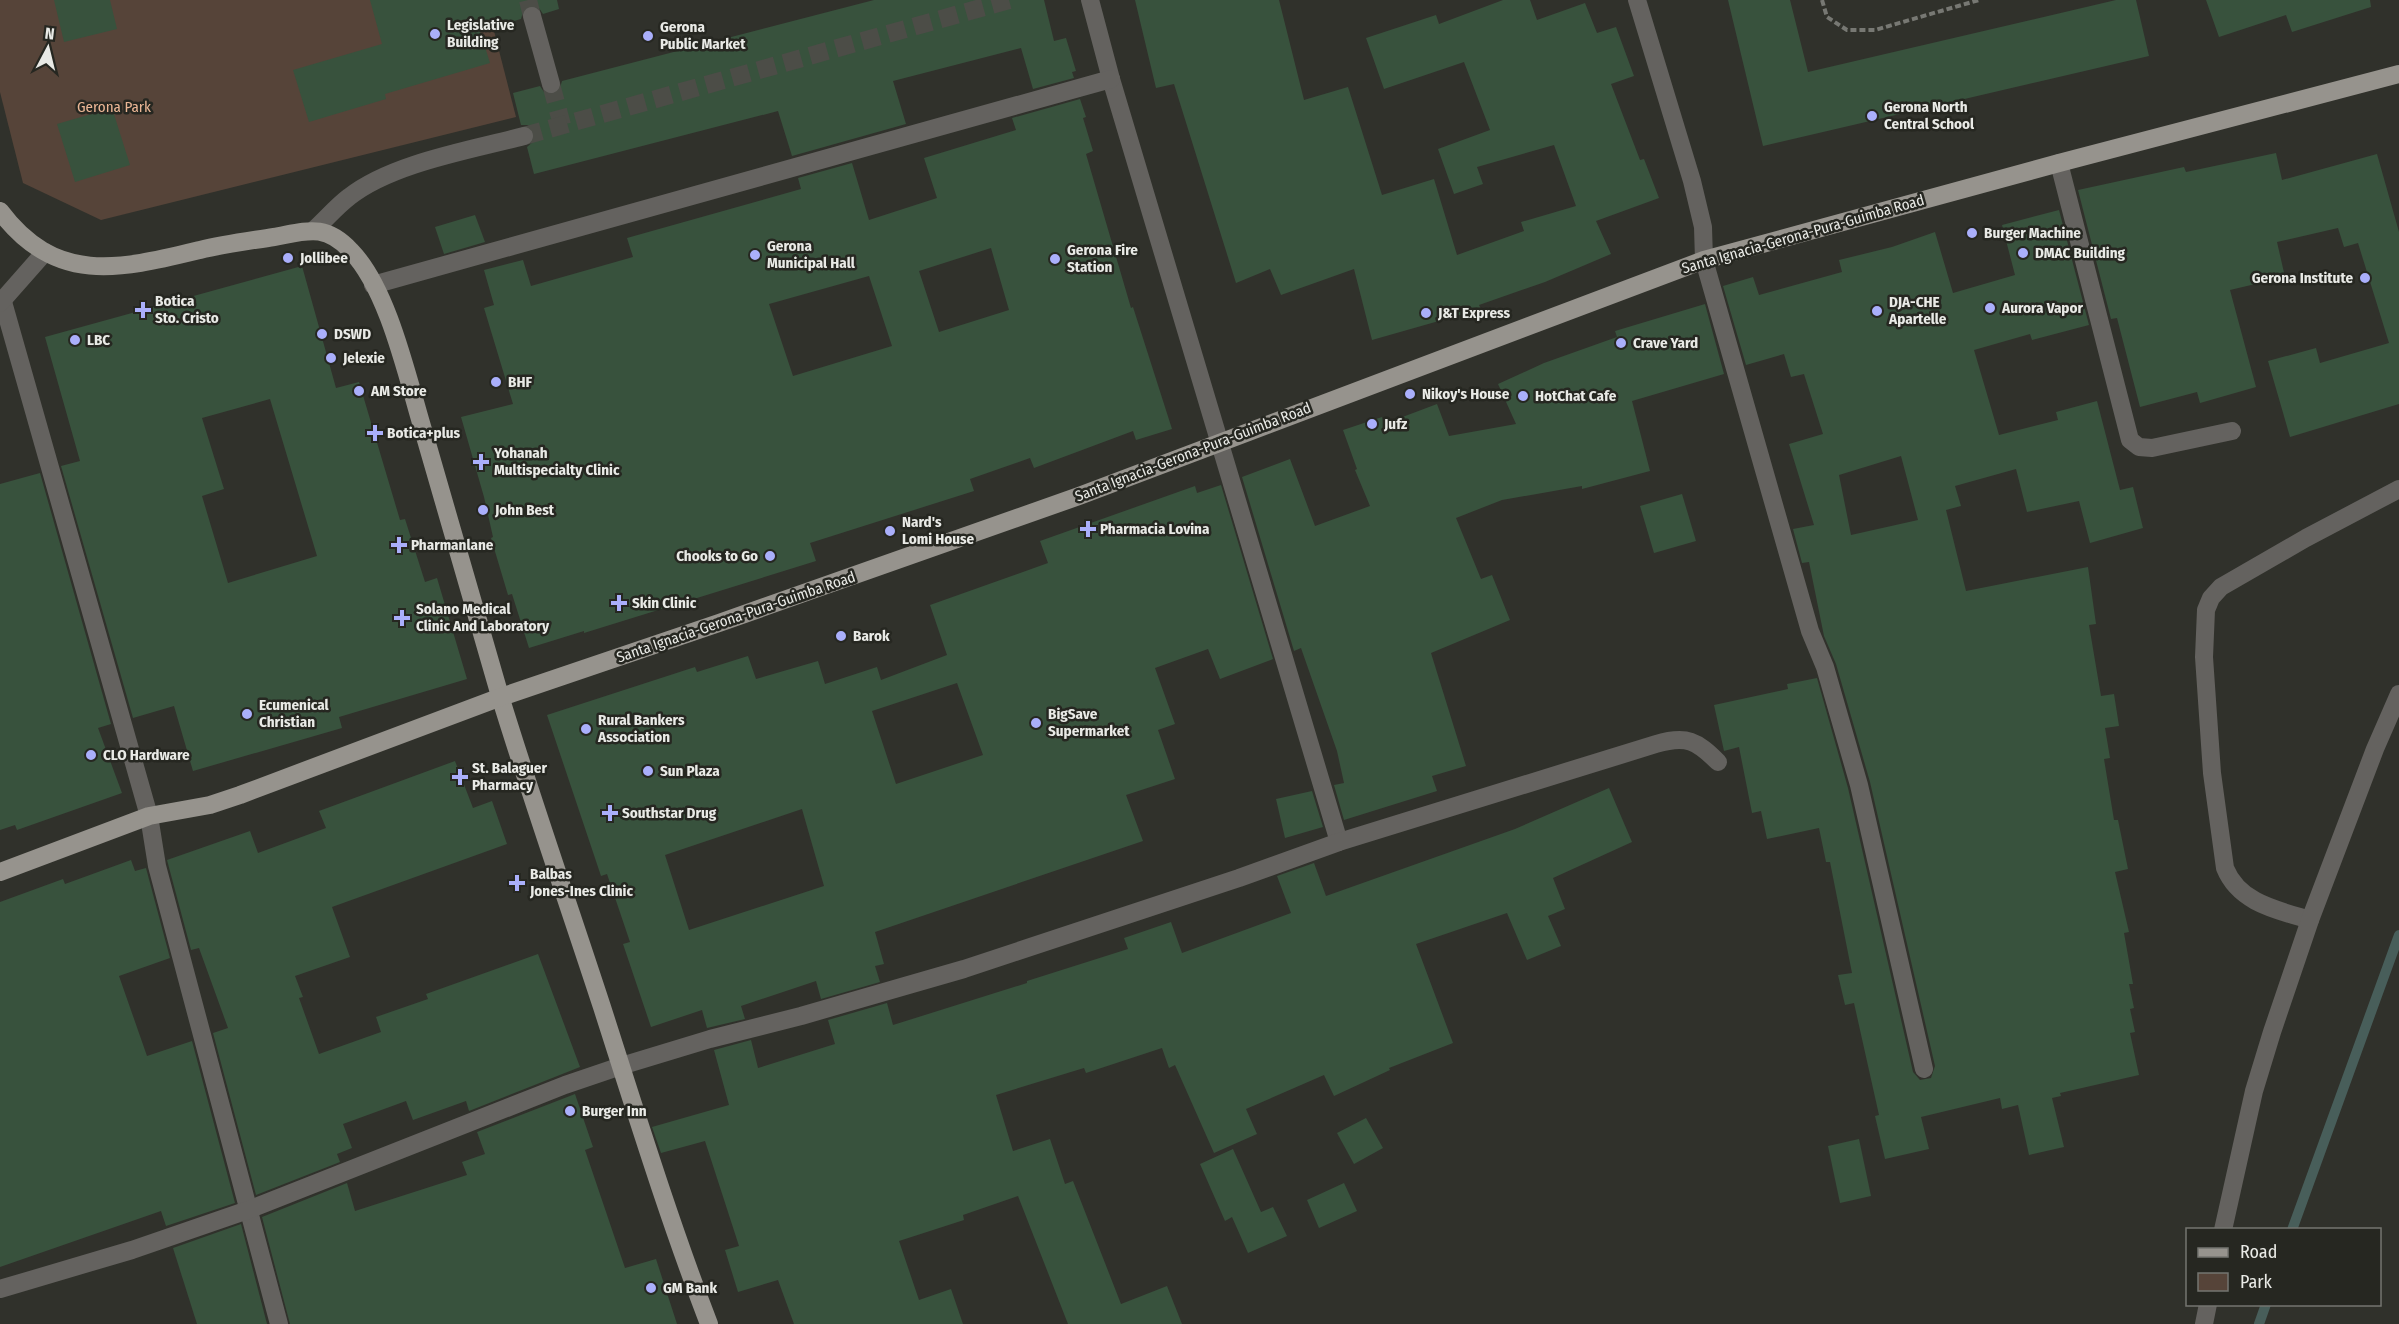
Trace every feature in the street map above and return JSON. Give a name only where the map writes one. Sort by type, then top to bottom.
[{"type":"main road","name":"Santa Ignacia-Gerona-Pura-Guimba Road","points":[[0,872],[149,816],[210,805],[240,795],[501,697],[948,543],[1704,260],[2059,163],[2399,74]]},
{"type":"main road","points":[[0,210],[18,231],[45,252],[67,261],[99,267],[126,266],[315,229],[335,238],[352,252],[382,304],[403,364],[501,697],[673,1224],[709,1324]]},
{"type":"street","points":[[1090,0],[1111,79],[1339,842]]},
{"type":"street","points":[[1637,0],[1692,181],[1703,227],[1704,260],[1810,631],[1825,667],[1858,785],[1924,1070]]},
{"type":"street","points":[[532,16],[551,84]]},
{"type":"street","points":[[373,285],[1111,79]]},
{"type":"street","points":[[315,229],[349,197],[388,175],[524,136]]},
{"type":"street","points":[[2059,163],[2130,440],[2139,447],[2152,448],[2232,431]]},
{"type":"street","points":[[45,252],[2,303],[149,816],[157,866],[279,1324]]},
{"type":"street","points":[[2310,920],[2257,903],[2247,897],[2229,878],[2225,868],[2212,772],[2204,657],[2206,610],[2211,598],[2220,587],[2399,489]]},
{"type":"street","points":[[2223,1228],[2254,1091],[2310,920],[2375,750],[2399,694]]},
{"type":"street","points":[[0,1289],[132,1250],[248,1210],[566,1085],[621,1066],[964,969],[1239,878],[1339,842],[1671,739],[1689,740],[1704,747],[1718,762]]},
{"type":"street","points":[[2204,1324],[2208,1306]]},
{"type":"path","points":[[1822,0],[1827,17],[1847,30],[1875,30],[1979,0]]},
{"type":"green space","name":"Gerona Park","points":[[0,0],[486,0],[516,117],[101,220],[23,183],[0,92]]},
{"type":"building","points":[[54,0],[110,0],[117,29],[64,42]]},
{"type":"building","points":[[370,0],[557,0],[559,9],[543,14],[539,8],[530,5],[524,9],[521,19],[480,31],[490,63],[385,94],[386,99],[309,122],[293,70],[382,44]]},
{"type":"building","points":[[874,0],[1044,0],[1054,41],[1066,38],[1076,71],[1072,72],[1074,78],[1033,89],[1021,48],[893,81],[906,124],[792,156],[778,111],[534,174],[527,147],[535,140],[535,133],[528,125],[521,125],[513,93],[540,86],[544,92],[553,95],[559,91],[562,81]]},
{"type":"building","points":[[1135,0],[1279,0],[1304,100],[1348,87],[1382,195],[1434,179],[1457,255],[1524,231],[1521,222],[1576,206],[1554,145],[1477,167],[1483,184],[1454,194],[1438,149],[1490,130],[1464,62],[1384,89],[1366,38],[1436,15],[1439,24],[1503,0],[1530,0],[1537,20],[1585,3],[1597,33],[1616,27],[1634,76],[1611,84],[1640,160],[1644,159],[1659,198],[1596,221],[1611,254],[1545,282],[1479,305],[1481,309],[1372,340],[1354,269],[1281,295],[1270,269],[1236,283],[1174,84],[1156,88]]},
{"type":"building","points":[[1728,0],[1790,0],[1808,72],[2116,0],[2136,0],[2149,56],[1763,146]]},
{"type":"building","points":[[2206,0],[2370,0],[2371,7],[2292,32],[2286,15],[2219,37]]},
{"type":"building","points":[[1080,99],[1093,151],[1086,154],[1131,308],[1133,307],[1172,429],[1136,440],[1133,431],[1034,468],[1030,458],[970,479],[974,491],[810,543],[816,561],[529,648],[512,594],[508,595],[491,538],[493,537],[484,497],[461,417],[513,404],[484,308],[494,305],[484,270],[523,260],[531,286],[633,257],[627,238],[801,189],[798,178],[852,163],[869,220],[937,198],[924,158],[1016,130],[1012,118]],"holes":[[[991,248],[1009,310],[939,332],[919,271]],[[869,276],[892,346],[793,376],[769,304]]]},
{"type":"building","points":[[112,108],[130,165],[75,182],[57,124]]},
{"type":"building","points":[[2276,153],[2282,180],[2377,154],[2399,232],[2399,404],[2290,437],[2268,361],[2316,348],[2320,363],[2389,343],[2358,243],[2344,247],[2338,228],[2277,242],[2285,277],[2230,290],[2256,387],[2200,403],[2197,392],[2140,407],[2117,318],[2111,319],[2078,190],[2184,167],[2186,172]]},
{"type":"building","points":[[2059,210],[2089,325],[2032,340],[2030,334],[1974,350],[1999,435],[2058,420],[2056,412],[2097,401],[2120,490],[2133,487],[2143,528],[2090,543],[2079,501],[2027,512],[2016,469],[1955,486],[1961,506],[1946,510],[1966,591],[2088,567],[2096,624],[2089,625],[2101,696],[2114,694],[2119,726],[2105,728],[2110,758],[2104,759],[2114,820],[2118,820],[2128,869],[2115,872],[2129,932],[2124,933],[2133,984],[2129,984],[2134,1008],[2130,1009],[2135,1032],[2130,1033],[2139,1075],[2060,1093],[2061,1096],[2052,1098],[2064,1147],[2029,1155],[2018,1105],[2002,1109],[2000,1098],[1921,1117],[1929,1149],[1885,1159],[1875,1116],[1879,1115],[1854,1003],[1845,1005],[1838,975],[1852,973],[1830,862],[1826,862],[1819,828],[1767,839],[1761,811],[1752,813],[1739,747],[1724,751],[1714,705],[1788,689],[1787,684],[1817,678],[1848,788],[1913,1072],[1920,1080],[1931,1078],[1935,1066],[1870,782],[1836,664],[1824,636],[1809,562],[1802,563],[1793,529],[1814,525],[1789,444],[1823,434],[1804,374],[1791,377],[1784,354],[1746,365],[1723,286],[1753,277],[1759,295],[1842,272],[1839,260],[1892,247],[1935,232],[1953,293],[2015,275],[2002,225]],"holes":[[[1901,456],[1918,520],[1851,535],[1839,475]]]},
{"type":"building","points":[[475,215],[485,242],[444,254],[435,227]]},
{"type":"building","points":[[302,266],[336,388],[359,382],[400,520],[405,519],[425,582],[437,578],[467,679],[339,717],[342,728],[193,771],[174,706],[133,718],[61,466],[80,461],[45,337]],"holes":[[[270,399],[317,556],[228,583],[202,496],[224,489],[202,418]]]},
{"type":"building","points":[[1705,304],[1724,374],[1632,401],[1650,471],[1582,489],[1582,486],[1502,500],[1456,518],[1481,579],[1492,575],[1510,620],[1431,653],[1466,766],[1432,776],[1437,791],[1344,820],[1334,785],[1344,783],[1337,751],[1301,648],[1294,651],[1242,477],[1290,459],[1315,526],[1370,506],[1355,470],[1357,469],[1343,430],[1382,417],[1384,424],[1437,404],[1449,436],[1516,424],[1498,384],[1544,363],[1617,337],[1615,331]]},
{"type":"building","points":[[40,473],[111,724],[98,728],[122,793],[17,830],[15,825],[0,830],[0,484]]},
{"type":"building","points":[[1221,485],[1273,659],[1220,679],[1208,649],[1155,668],[1175,724],[1158,730],[1175,779],[1126,795],[1143,841],[875,932],[884,964],[875,966],[880,982],[821,999],[816,981],[741,1006],[745,1019],[707,1028],[702,1010],[651,1027],[623,944],[630,942],[607,874],[601,876],[547,715],[695,667],[697,672],[748,656],[756,679],[818,661],[825,684],[877,667],[881,680],[947,655],[930,605],[1048,563],[1040,541],[1195,486],[1197,493]],"holes":[[[957,683],[983,755],[896,784],[872,711]],[[802,809],[824,886],[689,930],[665,855]]]},
{"type":"building","points":[[1682,494],[1696,541],[1654,553],[1640,506]]},
{"type":"building","points":[[455,761],[473,808],[492,801],[507,844],[332,907],[350,957],[295,976],[303,997],[299,998],[319,1054],[381,1032],[376,1017],[428,999],[426,994],[538,954],[580,1067],[469,1111],[466,1101],[413,1120],[406,1101],[343,1124],[352,1148],[337,1154],[340,1162],[256,1195],[213,1033],[228,1028],[199,948],[191,950],[167,860],[250,831],[258,853],[326,828],[319,811]]},
{"type":"building","points":[[1609,788],[1632,842],[1553,878],[1565,909],[1548,916],[1561,946],[1527,960],[1507,913],[1416,944],[1453,1043],[1389,1068],[1390,1070],[1334,1096],[1324,1075],[1246,1109],[1257,1134],[1214,1153],[1175,1065],[1169,1068],[1162,1048],[1086,1073],[1084,1068],[996,1095],[1013,1151],[1050,1139],[1065,1184],[1073,1181],[1121,1304],[1167,1286],[1182,1324],[1068,1324],[1018,1196],[963,1215],[964,1220],[899,1241],[919,1300],[951,1289],[963,1324],[794,1324],[778,1280],[738,1292],[725,1250],[739,1246],[705,1141],[661,1153],[652,1127],[729,1105],[714,1050],[751,1040],[758,1068],[835,1044],[828,1020],[887,1003],[893,1025],[1128,949],[1124,938],[1171,922],[1182,953],[1291,913],[1277,876],[1314,863],[1326,896],[1515,829]]},
{"type":"building","points":[[1312,791],[1323,827],[1285,838],[1276,799]]},
{"type":"building","points":[[131,860],[135,871],[146,868],[170,958],[119,976],[147,1056],[192,1041],[235,1203],[166,1226],[161,1211],[0,1267],[0,902],[63,879],[65,884]]},
{"type":"building","points":[[575,1094],[593,1147],[585,1150],[625,1268],[656,1259],[677,1324],[290,1324],[262,1217],[347,1183],[355,1211],[467,1175],[462,1162],[485,1154],[477,1132]]},
{"type":"building","points":[[1366,1118],[1383,1148],[1354,1164],[1337,1133]]},
{"type":"building","points":[[1859,1139],[1871,1196],[1840,1203],[1828,1146]]},
{"type":"building","points":[[1233,1149],[1261,1212],[1273,1207],[1287,1236],[1248,1253],[1232,1217],[1225,1221],[1200,1164]]},
{"type":"building","points":[[1344,1183],[1357,1211],[1319,1228],[1307,1200]]},
{"type":"building","points":[[241,1224],[267,1324],[197,1324],[173,1248]]},
{"type":"waterway","points":[[2293,1228],[2399,935]]},
{"type":"waterway","points":[[2259,1324],[2265,1306]]},
{"type":"tunnel","points":[[528,0],[532,16]]},
{"type":"tunnel","points":[[524,136],[1009,0]]},
{"type":"tunnel","points":[[551,84],[562,125]]},
{"type":"place","name":"Legislative Building","points":[[435,34]]},
{"type":"place","name":"Gerona Public Market","points":[[648,36]]},
{"type":"place","name":"Gerona North Central School","points":[[1872,116]]},
{"type":"place","name":"Burger Machine","points":[[1972,233]]},
{"type":"place","name":"DMAC Building","points":[[2023,253]]},
{"type":"place","name":"Gerona Municipal Hall","points":[[755,255]]},
{"type":"place","name":"Jollibee","points":[[288,258]]},
{"type":"place","name":"Gerona Fire Station","points":[[1055,259]]},
{"type":"place","name":"Gerona Institute","points":[[2365,278]]},
{"type":"place","name":"Aurora Vapor","points":[[1990,308]]},
{"type":"place","name":"Botica Sto. Cristo","points":[[143,310]]},
{"type":"place","name":"DJA-CHE Apartelle","points":[[1877,311]]},
{"type":"place","name":"J&T Express","points":[[1426,313]]},
{"type":"place","name":"DSWD","points":[[322,334]]},
{"type":"place","name":"LBC","points":[[75,340]]},
{"type":"place","name":"Crave Yard","points":[[1621,343]]},
{"type":"place","name":"Jelexie","points":[[331,358]]},
{"type":"place","name":"BHF","points":[[496,382]]},
{"type":"place","name":"AM Store","points":[[359,391]]},
{"type":"place","name":"Nikoy's House","points":[[1410,394]]},
{"type":"place","name":"HotChat Cafe","points":[[1523,396]]},
{"type":"place","name":"Jufz","points":[[1372,424]]},
{"type":"place","name":"Botica+plus","points":[[375,433]]},
{"type":"place","name":"Yohanah Multispecialty Clinic","points":[[481,462]]},
{"type":"place","name":"John Best","points":[[483,510]]},
{"type":"place","name":"Pharmacia Lovina","points":[[1088,529]]},
{"type":"place","name":"Nard's Lomi House","points":[[890,531]]},
{"type":"place","name":"Pharmanlane","points":[[399,545]]},
{"type":"place","name":"Chooks to Go","points":[[770,556]]},
{"type":"place","name":"Skin Clinic","points":[[619,603]]},
{"type":"place","name":"Solano Medical Clinic And Laboratory","points":[[402,618]]},
{"type":"place","name":"Barok","points":[[841,636]]},
{"type":"place","name":"Ecumenical Christian","points":[[247,714]]},
{"type":"place","name":"BigSave Supermarket","points":[[1036,723]]},
{"type":"place","name":"Rural Bankers Association","points":[[586,729]]},
{"type":"place","name":"CLO Hardware","points":[[91,755]]},
{"type":"place","name":"Sun Plaza","points":[[648,771]]},
{"type":"place","name":"St. Balaguer Pharmacy","points":[[460,777]]},
{"type":"place","name":"Southstar Drug","points":[[610,813]]},
{"type":"place","name":"Balbas Jones-Ines Clinic","points":[[517,883]]},
{"type":"place","name":"Burger Inn","points":[[570,1111]]},
{"type":"place","name":"GM Bank","points":[[651,1288]]}]
